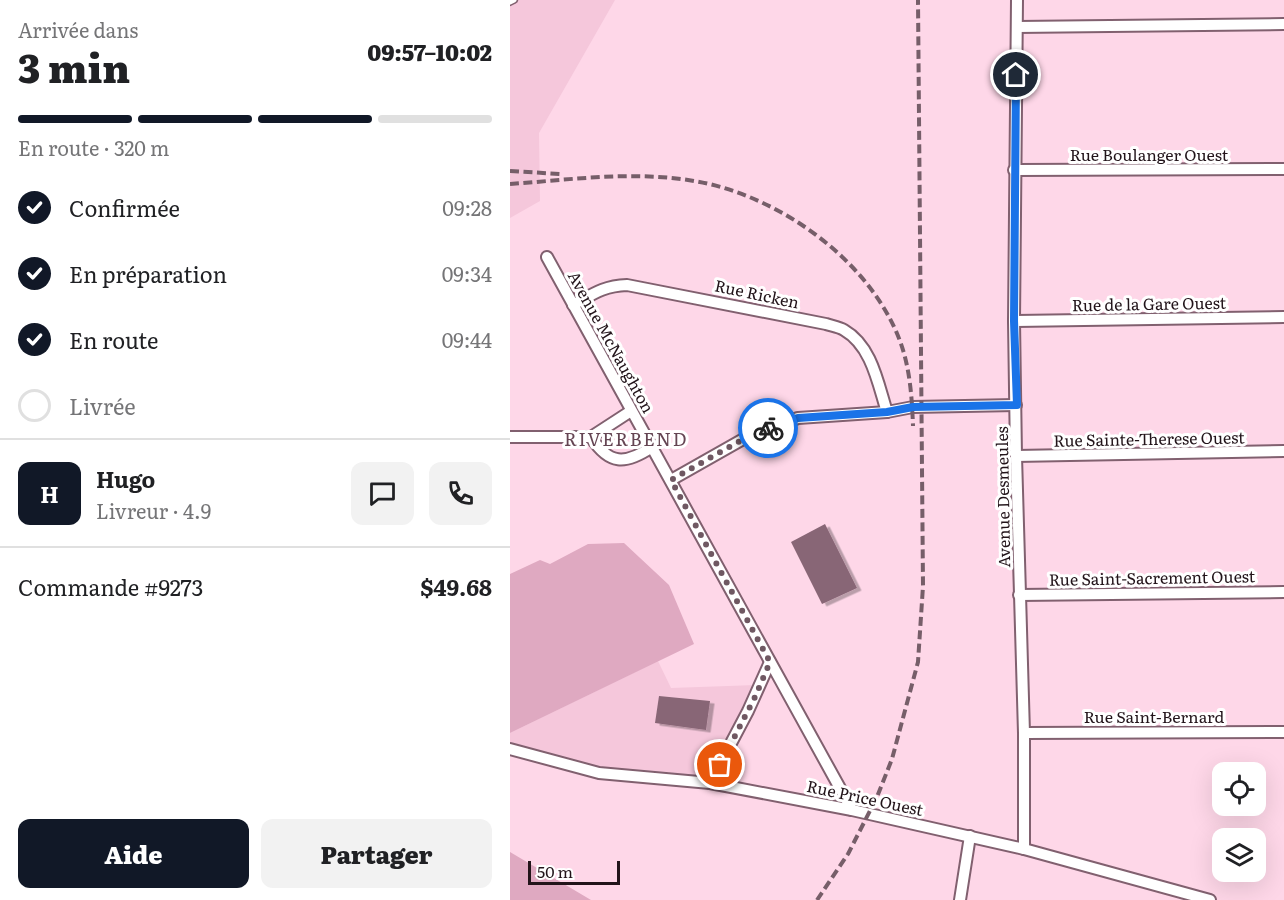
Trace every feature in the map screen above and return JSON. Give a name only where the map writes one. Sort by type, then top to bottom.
[{"type":"street","name":"Avenue Desmeules","points":[[1017,0],[1014,321],[1024,733],[1024,849]]},
{"type":"street","points":[[1017,27],[1284,24]]},
{"type":"street","name":"Rue Boulanger Ouest","points":[[1014,170],[1284,169]]},
{"type":"street","name":"Avenue McNaughton","points":[[547,257],[852,810]]},
{"type":"street","name":"Rue Ricken","points":[[573,305],[597,290],[613,285],[627,285],[697,297],[826,324],[844,330],[859,342],[868,356],[887,412]]},
{"type":"street","name":"Rue de la Gare Ouest","points":[[1014,321],[1284,317]]},
{"type":"street","points":[[671,480],[754,433],[798,418],[887,412],[913,407],[1017,405]]},
{"type":"street","points":[[510,437],[591,437],[631,411]]},
{"type":"street","points":[[591,437],[600,451],[612,460],[630,459],[652,447]]},
{"type":"street","name":"Rue Sainte-Therese Ouest","points":[[1016,456],[1284,452]]},
{"type":"street","name":"Rue Saint-Sacrement Ouest","points":[[1019,595],[1284,592]]},
{"type":"street","points":[[710,783],[748,711],[770,662]]},
{"type":"street","name":"Rue Saint-Bernard","points":[[1024,733],[1284,732]]},
{"type":"street","name":"Rue Price Ouest","points":[[510,749],[599,773],[710,783],[852,810],[1024,849],[1173,895],[1210,900]]},
{"type":"street","points":[[960,900],[970,836]]},
{"type":"lane","points":[[510,2],[514,0]]},
{"type":"shaded area","points":[[510,0],[615,0],[539,133],[540,201],[510,218]]},
{"type":"shaded area","points":[[624,543],[669,585],[694,644],[510,733],[510,574],[540,560],[550,564],[588,544]]},
{"type":"shaded area","points":[[658,661],[671,688],[756,685],[708,779],[599,768],[510,742],[510,733]]},
{"type":"shaded area","points":[[510,852],[591,900],[510,900]]},
{"type":"building","points":[[825,524],[857,588],[822,604],[791,542]]},
{"type":"building","points":[[659,696],[710,701],[706,730],[655,723]]},
{"type":"railway","points":[[817,900],[848,854],[877,797],[892,759],[918,662],[923,586],[918,0]]},
{"type":"railway","points":[[510,171],[560,174]]},
{"type":"railway","points":[[510,184],[599,177],[666,177],[721,187],[785,214],[815,234],[842,257],[866,283],[886,311],[900,341],[906,362],[913,426]]},
{"type":"way so far","points":[[720,765],[762,683],[770,662],[671,480],[754,433],[768,428]]},
{"type":"district","name":"RIVERBEND","points":[[626,440]]},
{"type":"route","points":[[768,428],[798,418],[887,412],[913,407],[1017,405],[1014,321],[1016,75]]}]
